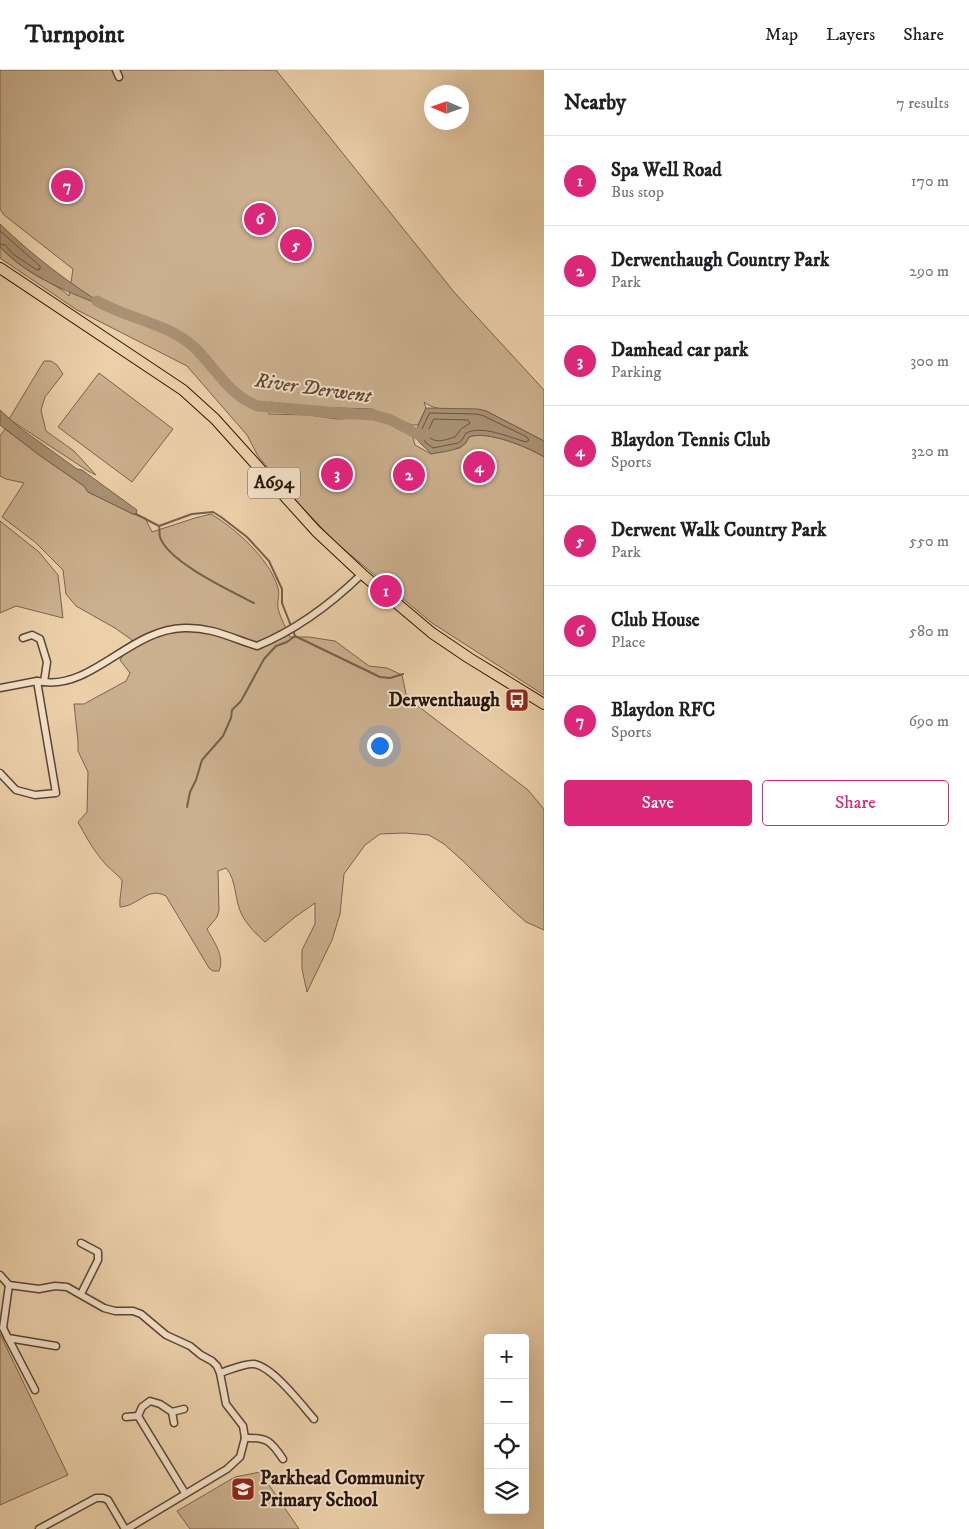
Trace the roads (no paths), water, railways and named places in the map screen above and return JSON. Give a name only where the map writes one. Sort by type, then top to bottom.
[{"type":"main road","name":"A694","points":[[0,268],[167,378],[188,394],[215,419],[316,531],[362,574],[432,633],[544,704]]},
{"type":"street","points":[[116,70],[119,77]]},
{"type":"street","points":[[0,688],[40,682],[55,683],[73,679],[112,658],[138,640],[160,631],[182,628],[205,628],[257,646],[300,623],[344,591],[362,574]]},
{"type":"street","points":[[0,773],[16,790],[35,795],[56,793],[40,682],[47,662],[40,639],[32,636],[23,638]]},
{"type":"street","points":[[81,1243],[98,1252],[98,1260],[81,1294]]},
{"type":"street","points":[[0,1275],[9,1285],[39,1288],[67,1287],[104,1308],[115,1311],[133,1311],[141,1314],[166,1335],[190,1346],[217,1366],[226,1404],[243,1426],[245,1438],[240,1457],[234,1464],[126,1529],[108,1500],[103,1498],[96,1498],[39,1529]]},
{"type":"street","points":[[9,1285],[3,1328],[34,1390]]},
{"type":"street","points":[[8,1338],[56,1346]]},
{"type":"street","points":[[220,1373],[253,1364],[262,1367],[290,1390],[314,1419]]},
{"type":"street","points":[[138,1416],[142,1407],[150,1401],[160,1404],[172,1412],[174,1423]]},
{"type":"street","points":[[172,1412],[184,1409]]},
{"type":"street","points":[[138,1416],[185,1493]]},
{"type":"street","points":[[126,1417],[138,1416]]},
{"type":"street","points":[[245,1438],[266,1439],[283,1459]]},
{"type":"water","points":[[0,224],[52,269],[109,308],[51,284],[24,268],[0,247]]},
{"type":"water","points":[[426,408],[478,409],[486,411],[544,441],[544,457],[507,441],[477,435],[469,437],[458,448],[431,454],[419,441],[413,430],[417,428]]},
{"type":"water","points":[[0,410],[20,428],[137,510],[136,514],[88,492],[84,486],[0,425]]},
{"type":"waterway","name":"River Derwent","points":[[97,301],[172,332],[183,339],[202,355],[231,388],[258,406],[374,415],[391,420],[419,435],[426,434]]},
{"type":"waterway","points":[[136,514],[159,526],[192,514],[213,512],[221,517],[247,537],[269,561],[282,589],[282,603],[291,626]]},
{"type":"waterway","points":[[159,526],[160,537],[165,547],[187,566],[254,603]]},
{"type":"waterway","points":[[293,630],[295,636],[380,677],[390,678],[403,674]]},
{"type":"waterway","points":[[187,807],[190,792],[202,760],[223,736],[231,718],[232,710],[241,701],[264,659],[276,646],[287,642],[295,636]]},
{"type":"place","name":"Blaydon RFC","points":[[67,186]]},
{"type":"place","name":"Club House","points":[[260,219]]},
{"type":"place","name":"Derwent Walk Country Park","points":[[296,245]]},
{"type":"place","name":"Blaydon Tennis Club","points":[[479,467]]},
{"type":"place","name":"Damhead car park","points":[[337,474]]},
{"type":"place","name":"Derwenthaugh Country Park","points":[[409,475]]},
{"type":"place","name":"Spa Well Road","points":[[386,591]]},
{"type":"place","name":"Derwenthaugh","points":[[517,700]]},
{"type":"place","name":"Parkhead Community Primary School","points":[[243,1489]]}]
